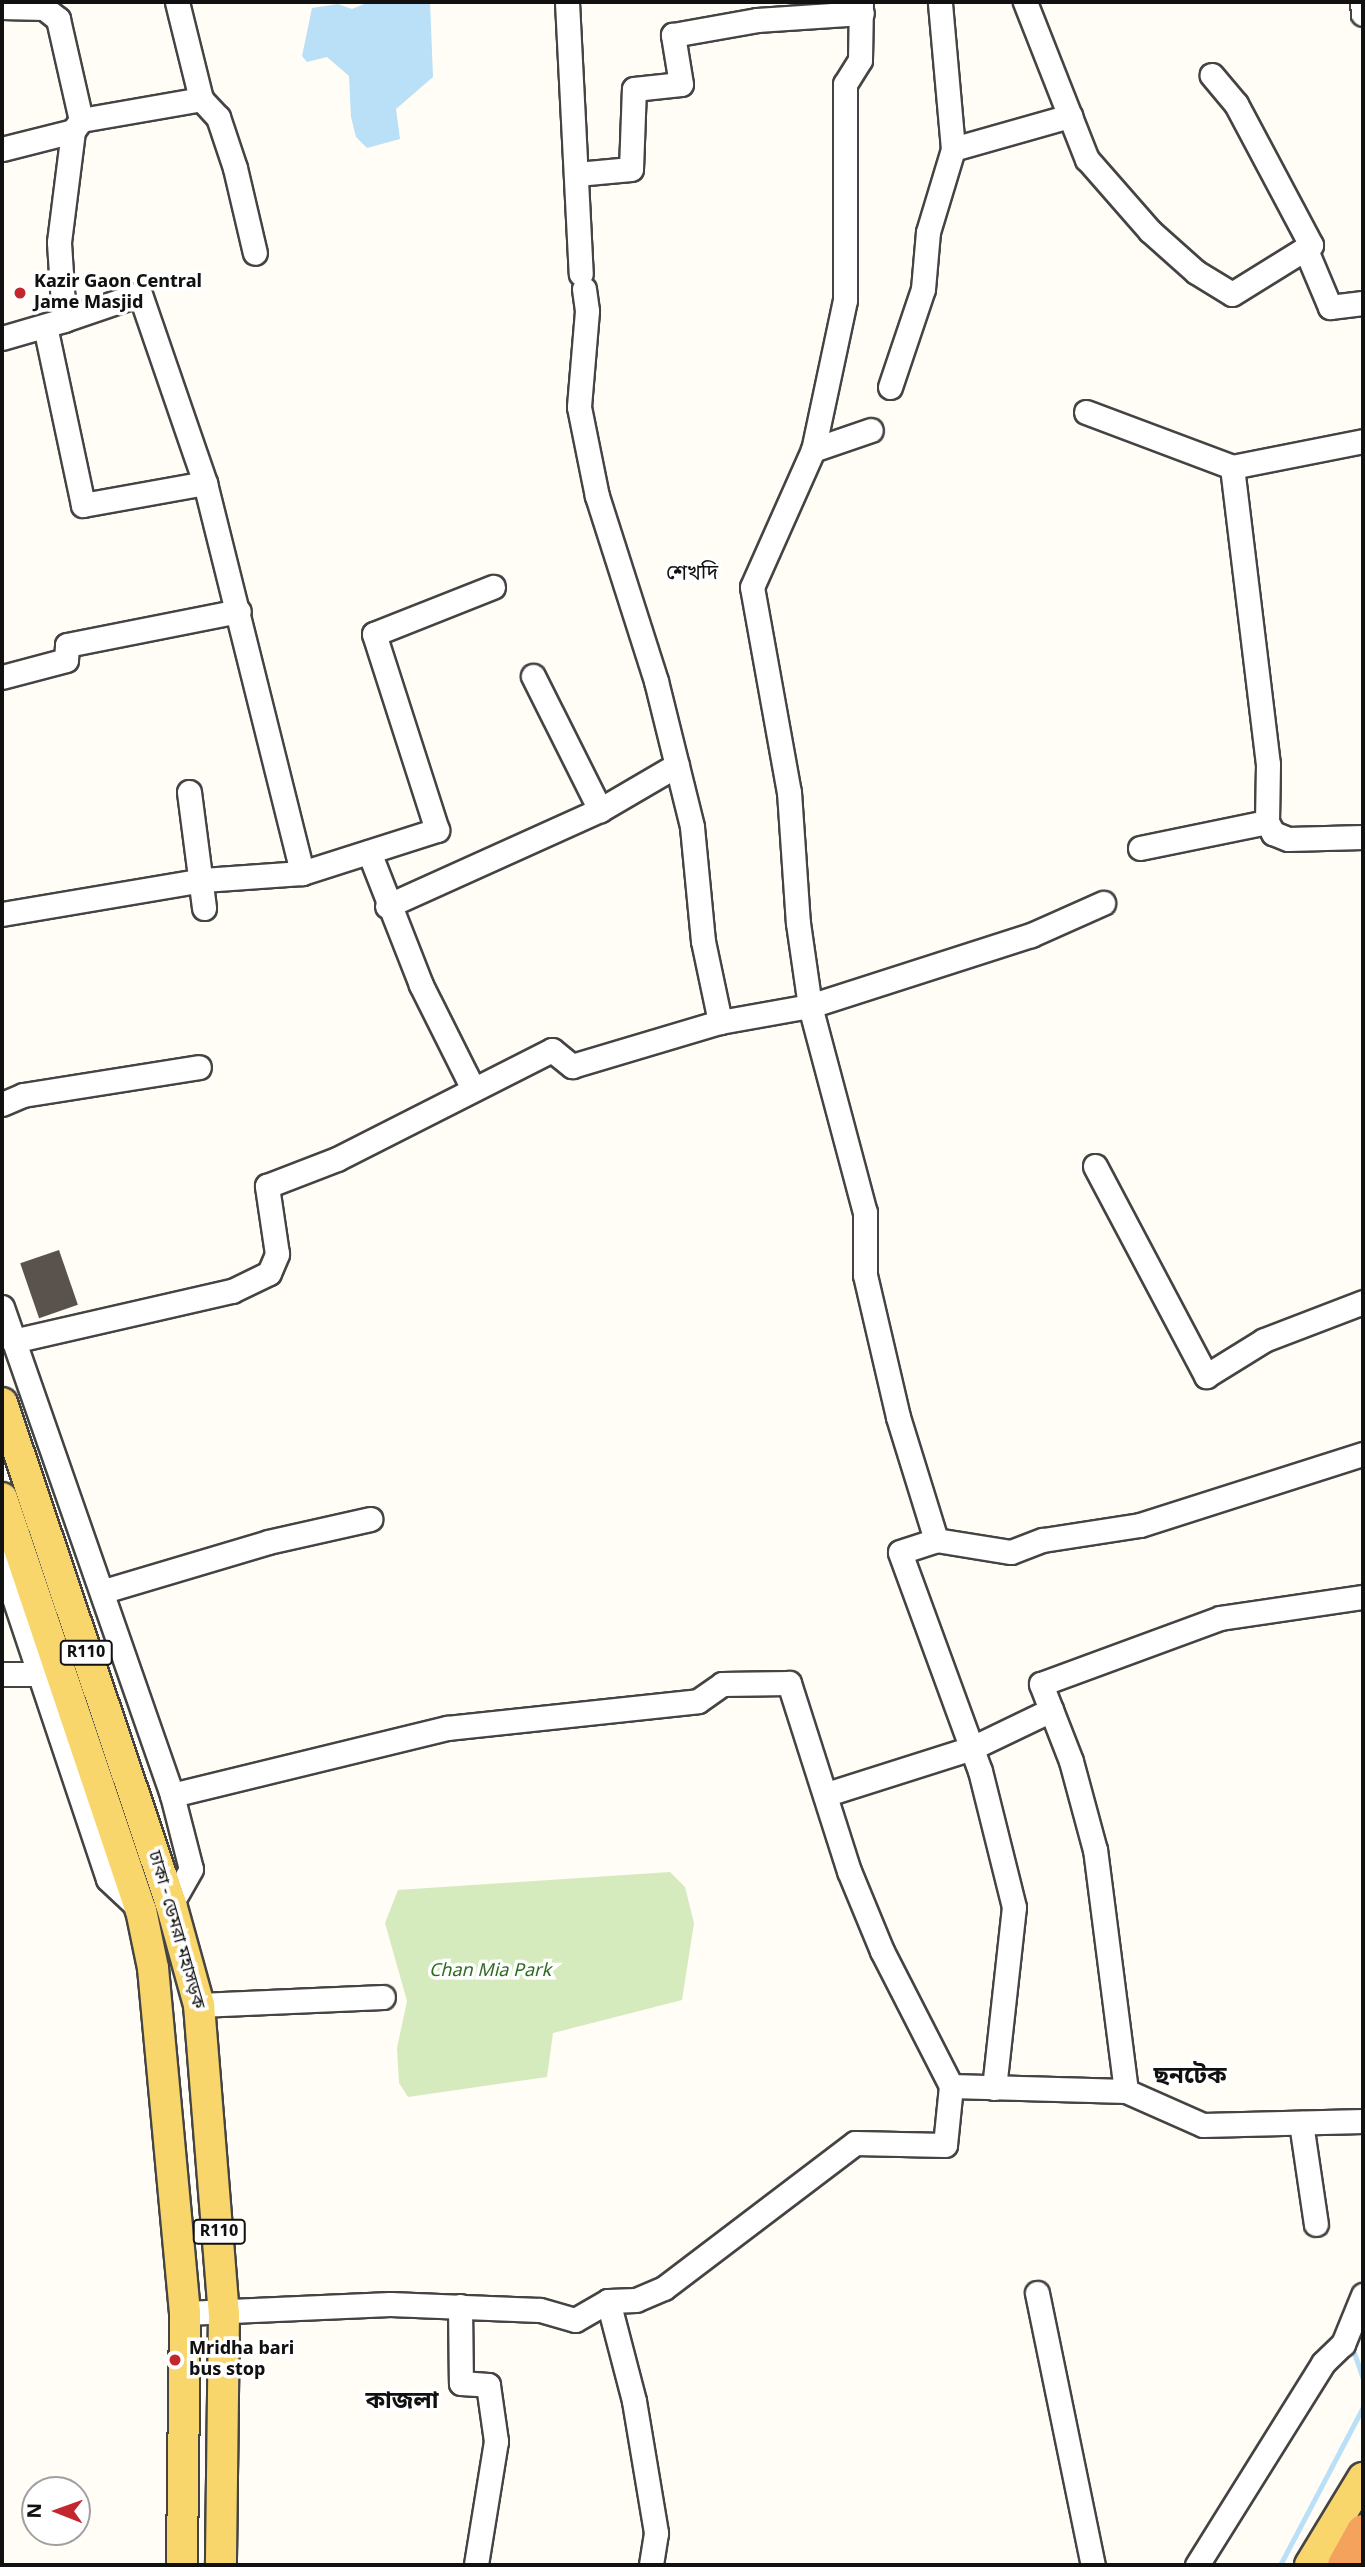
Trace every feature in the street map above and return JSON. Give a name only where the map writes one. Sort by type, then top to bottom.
[{"type":"highway","points":[[1347,2565],[1363,2532]]},
{"type":"highway","points":[[1347,2565],[1363,2542]]},
{"type":"highway","points":[[1356,2565],[1363,2555]]},
{"type":"main road","name":"ঢাকা - ডেমরা মহাসড়ক","points":[[2,1403],[172,1904],[199,2005],[224,2324],[221,2565]]},
{"type":"main road","name":"ঢাকা - ডেমরা মহাসড়ক","points":[[2,1499],[141,1910],[170,2103],[185,2326],[182,2565]]},
{"type":"main road","points":[[185,2326],[224,2324]]},
{"type":"main road","points":[[1310,2565],[1363,2478]]},
{"type":"street","points":[[177,2],[201,99],[218,117],[255,253]]},
{"type":"street","points":[[567,2],[582,282],[587,311],[579,407],[597,496],[656,681],[692,827],[703,941],[720,1022]]},
{"type":"street","points":[[890,387],[923,289],[928,232],[953,149],[940,2]]},
{"type":"street","points":[[1025,2],[1087,159],[1114,195],[1196,272],[1233,294],[1311,245],[1259,146],[1212,75]]},
{"type":"street","points":[[1362,2],[1363,15]]},
{"type":"street","points":[[2,7],[44,8],[58,19],[77,125],[59,242],[54,323],[83,505],[205,483]]},
{"type":"street","points":[[577,174],[631,169],[634,89],[681,83],[673,35],[757,20],[862,8],[860,60],[845,84],[845,300],[813,450],[752,587],[789,792],[798,923],[810,1006],[865,1212],[865,1275],[898,1417],[936,1540]]},
{"type":"street","points":[[2,149],[77,125],[201,99]]},
{"type":"street","points":[[953,149],[1070,116]]},
{"type":"street","points":[[1306,250],[1330,307],[1363,303]]},
{"type":"street","points":[[2,338],[140,294],[205,483],[239,611],[302,873]]},
{"type":"street","points":[[1086,412],[1232,467],[1363,441]]},
{"type":"street","points":[[813,450],[871,430]]},
{"type":"street","points":[[1232,467],[1268,764],[1267,822],[1273,832],[1288,839],[1363,837]]},
{"type":"street","points":[[2,914],[203,880],[302,873],[437,831],[374,634],[493,587]]},
{"type":"street","points":[[2,677],[66,660],[67,645],[239,611]]},
{"type":"street","points":[[533,676],[600,810]]},
{"type":"street","points":[[387,906],[600,810],[677,765]]},
{"type":"street","points":[[189,792],[203,880],[204,908]]},
{"type":"street","points":[[1140,848],[1267,822]]},
{"type":"street","points":[[369,852],[387,906],[473,1089]]},
{"type":"street","points":[[10,1347],[232,1292],[269,1273],[277,1254],[267,1186],[337,1159],[551,1050],[572,1066],[720,1022],[810,1006],[1031,935],[1103,903]]},
{"type":"street","points":[[2,1104],[23,1095],[199,1067]]},
{"type":"street","points":[[1096,1166],[1206,1377],[1264,1340],[1363,1302]]},
{"type":"street","points":[[2,1307],[10,1347],[104,1591],[172,1795],[191,1869],[172,1904]]},
{"type":"street","points":[[994,2088],[1014,1907],[1000,1837],[972,1748],[900,1552],[936,1540],[1011,1552],[1044,1540],[1140,1525],[1363,1454]]},
{"type":"street","points":[[104,1591],[268,1542],[370,1519]]},
{"type":"street","points":[[2,1562],[108,1879],[141,1910]]},
{"type":"street","points":[[1126,2091],[1095,1850],[1041,1684],[1161,1636],[1220,1618],[1363,1597]]},
{"type":"street","points":[[2,1674],[40,1674]]},
{"type":"street","points":[[172,1795],[447,1728],[698,1701],[722,1684],[789,1683],[827,1794],[849,1871],[882,1951],[951,2086],[945,2145],[855,2143],[664,2288],[636,2300],[608,2301],[575,2320],[539,2311],[460,2306],[224,2324]]},
{"type":"street","points":[[827,1794],[972,1748],[1051,1710]]},
{"type":"street","points":[[199,2005],[383,1997]]},
{"type":"street","points":[[951,2086],[1126,2091],[1203,2124],[1363,2121]]},
{"type":"street","points":[[1301,2123],[1316,2224]]},
{"type":"street","points":[[1037,2293],[1093,2565]]},
{"type":"street","points":[[1198,2565],[1323,2363],[1343,2344],[1363,2295]]},
{"type":"street","points":[[608,2301],[629,2376],[654,2520],[651,2565]]},
{"type":"street","points":[[460,2306],[461,2384],[488,2385],[496,2441],[476,2565]]},
{"type":"green space","name":"Chan Mia Park","points":[[670,1872],[685,1887],[694,1923],[682,2000],[553,2033],[547,2077],[408,2097],[399,2083],[397,2048],[407,2001],[385,1923],[398,1890]]},
{"type":"water","points":[[369,2],[430,2],[433,77],[396,109],[400,139],[367,148],[356,137],[351,117],[349,76],[327,57],[307,62],[302,56],[312,8],[338,4],[352,9]]},
{"type":"building","points":[[59,1250],[78,1305],[39,1318],[20,1263]]},
{"type":"waterway","points":[[1351,2344],[1363,2379]]},
{"type":"waterway","points":[[1280,2565],[1363,2407]]},
{"type":"place","name":"Kazir Gaon Central Jame Masjid","points":[[20,293]]},
{"type":"place","name":"Mridha bari bus stop","points":[[175,2360]]},
{"type":"district","name":"শেখদি","points":[[692,574]]},
{"type":"district","name":"ছনটেক","points":[[1190,2078]]},
{"type":"district","name":"কাজলা","points":[[402,2403]]}]
